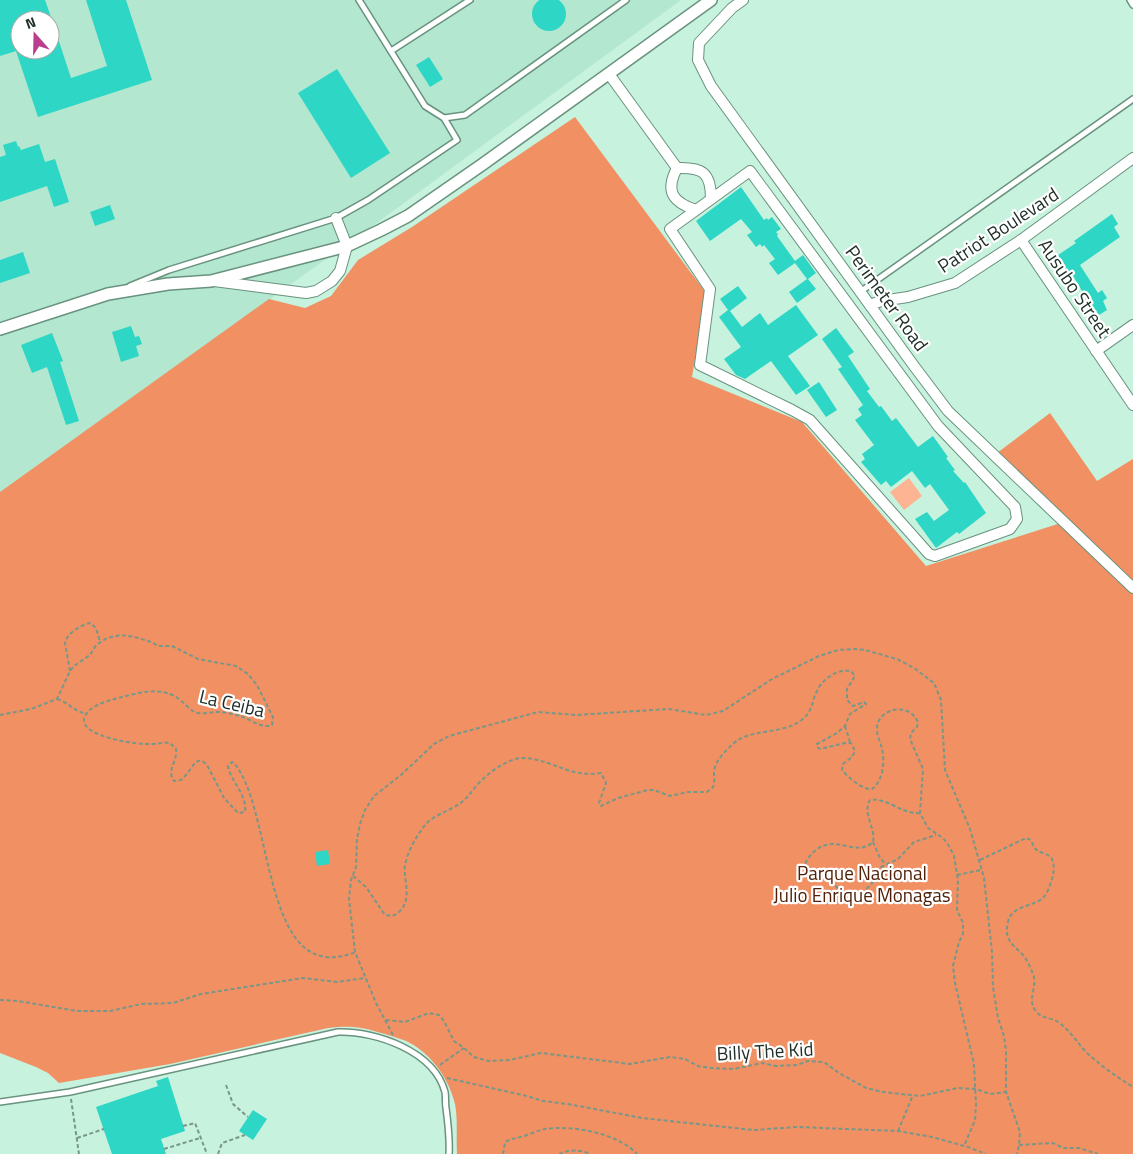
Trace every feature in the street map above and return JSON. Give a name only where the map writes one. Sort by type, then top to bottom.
[{"type":"street","points":[[0,329],[108,294],[168,284],[211,281],[348,246],[408,216],[711,0]]},
{"type":"street","name":"Perimeter Road","points":[[743,0],[732,8],[699,43],[698,60],[711,86],[948,410],[1133,588]]},
{"type":"street","points":[[609,74],[677,168]]},
{"type":"street","name":"Patriot Boulevard","points":[[870,305],[955,284],[1021,240],[1133,158]]},
{"type":"street","points":[[677,168],[693,168],[701,171],[710,184],[711,198]]},
{"type":"street","points":[[677,168],[671,185],[673,196],[681,205],[696,210]]},
{"type":"street","points":[[750,171],[938,426],[1014,507],[1017,519],[1010,529],[935,556],[929,554],[810,420],[700,365],[710,290],[670,228],[711,198],[750,171]]},
{"type":"street","points":[[211,281],[306,293],[316,291],[332,281],[340,271],[348,246],[336,218]]},
{"type":"street","name":"Ausubo Street","points":[[1021,240],[1133,406]]},
{"type":"street","points":[[1096,351],[1133,325]]},
{"type":"lane","points":[[108,294],[169,270],[336,218],[368,200],[457,140],[444,118],[425,106],[359,0]]},
{"type":"lane","points":[[391,51],[470,0]]},
{"type":"lane","points":[[444,118],[465,115],[626,0]]},
{"type":"lane","points":[[1130,0],[1133,5]]},
{"type":"lane","points":[[860,292],[1133,98]]},
{"type":"lane","points":[[0,1102],[70,1092],[338,1032],[351,1032],[365,1034],[407,1048],[437,1076],[445,1093],[450,1154]]},
{"type":"path","points":[[57,699],[70,671],[90,655],[93,648],[100,642],[96,628],[90,623],[73,632],[66,639],[70,671]]},
{"type":"path","name":"La Ceiba","points":[[87,714],[91,708],[116,699],[146,692],[165,692],[172,694],[192,711],[198,713],[219,712],[242,717],[267,727],[272,725],[273,722],[273,717],[257,685],[248,674],[236,666],[198,659],[172,646],[158,646],[135,637],[121,636],[100,642]]},
{"type":"path","points":[[398,1044],[365,978],[356,952],[349,899],[351,880],[356,867],[357,839],[365,810],[374,796],[401,776],[434,744],[444,738],[538,712],[576,715],[669,710],[706,715],[723,711],[772,679],[805,662],[838,650],[855,648],[878,653],[914,668],[934,683],[941,700],[945,770],[963,810],[982,870],[992,952],[994,995],[1006,1051],[1006,1092],[1020,1132],[1020,1145],[1017,1154]]},
{"type":"path","points":[[353,876],[366,887],[385,915],[394,916],[397,914],[405,904],[405,866],[416,837],[432,819],[466,799],[478,784],[488,776],[506,763],[521,758],[550,764],[577,774],[601,773],[606,783],[599,803],[601,806],[618,798],[648,790],[654,790],[670,796],[688,792],[707,792],[713,787],[717,761],[732,745],[746,736],[770,732],[802,720],[808,715],[817,691],[824,681],[842,670],[851,671],[854,674],[854,680],[848,685],[846,692],[849,703],[853,706],[864,702],[866,704],[850,714],[845,726],[837,733],[817,744],[817,747],[820,749],[845,742],[851,743]]},
{"type":"path","points":[[0,716],[31,709],[57,699],[67,703],[74,710],[87,714],[84,722],[89,730],[103,736],[142,744],[170,743],[176,749],[177,754],[170,771],[174,781],[181,780],[194,763],[202,760],[207,765],[229,805],[238,813],[242,813],[245,812],[245,803],[228,766],[232,762],[234,763],[245,780],[256,813],[280,908],[293,934],[302,946],[319,956],[330,958],[356,952]]},
{"type":"path","points":[[845,726],[855,751],[852,757],[843,764],[842,770],[847,776],[865,788],[872,789],[879,780],[883,761],[877,729],[878,722],[883,715],[894,710],[913,714],[918,722],[918,726],[910,739],[923,769],[920,812],[928,828],[938,834],[949,846],[954,856],[957,875],[957,910],[963,923],[963,934],[953,966],[955,984],[974,1064],[976,1089],[975,1120],[964,1146]]},
{"type":"path","points":[[885,864],[876,851],[873,842],[874,837],[867,807],[870,800],[876,800],[909,813],[920,812]]},
{"type":"path","points":[[873,842],[865,848],[828,843],[821,846],[806,860],[804,868],[810,876],[824,878],[845,895],[856,898],[862,895],[874,881],[881,867],[898,859],[914,842],[938,834]]},
{"type":"path","points":[[980,860],[1026,838],[1032,840],[1034,849],[1051,858],[1054,865],[1053,875],[1045,895],[1039,901],[1009,916],[1007,924],[1008,941],[1026,959],[1034,976],[1035,986],[1032,1003],[1036,1012],[1043,1017],[1058,1022],[1100,1064],[1133,1086]]},
{"type":"path","points":[[957,875],[982,870]]},
{"type":"path","points":[[0,1000],[18,1001],[76,1011],[110,1011],[141,1004],[173,1003],[201,994],[303,978],[337,982],[365,978]]},
{"type":"path","name":"Billy The Kid","points":[[386,1020],[405,1022],[429,1013],[439,1015],[454,1041],[474,1057],[488,1061],[510,1060],[541,1053],[630,1064],[670,1057],[685,1059],[698,1066],[734,1069],[762,1063],[776,1066],[797,1065],[808,1061],[824,1062],[839,1074],[866,1088],[897,1094],[930,1095],[958,1088],[976,1089],[990,1094],[1006,1092]]},
{"type":"path","points":[[432,1070],[464,1048]]},
{"type":"path","points":[[437,1076],[527,1096],[543,1102],[568,1104],[642,1118],[753,1130],[797,1127],[898,1131],[932,1137],[986,1154]]},
{"type":"path","points":[[226,1085],[233,1104],[248,1117]]},
{"type":"path","points":[[70,1092],[79,1154]]},
{"type":"path","points":[[898,1131],[913,1095]]},
{"type":"path","points":[[183,1126],[195,1123],[207,1154]]},
{"type":"path","points":[[503,1154],[505,1142],[514,1137],[525,1136],[547,1129],[567,1128],[613,1138],[637,1154]]},
{"type":"path","points":[[77,1138],[104,1129]]},
{"type":"path","points":[[218,1154],[222,1144],[245,1134]]},
{"type":"path","points":[[164,1149],[201,1138]]},
{"type":"path","points":[[1020,1145],[1054,1143],[1063,1148],[1079,1148],[1098,1154]]},
{"type":"path","points":[[559,1154],[574,1150],[590,1154]]},
{"type":"shaded area","points":[[0,0],[681,0],[385,217],[0,492]]},
{"type":"shaded area","points":[[909,478],[922,496],[904,510],[890,492]]},
{"type":"green space","name":"Parque Nacional Julio Enrique Monagas","points":[[575,117],[706,293],[692,377],[802,422],[926,566],[1061,523],[997,453],[1050,413],[1097,481],[1133,459],[1133,1154],[457,1154],[455,1104],[449,1086],[433,1061],[410,1043],[357,1027],[328,1028],[170,1064],[59,1083],[48,1073],[0,1053],[0,492],[269,299],[305,308],[331,296],[358,260],[412,227]]},
{"type":"building","points":[[549,-3],[561,2],[566,14],[561,26],[549,31],[537,26],[532,14],[537,2]]},
{"type":"building","points":[[0,0],[45,0],[48,10],[10,10],[10,53],[0,56]]},
{"type":"building","points":[[86,0],[126,0],[152,80],[38,117],[19,60],[60,60],[60,45],[71,78],[107,66]]},
{"type":"building","points":[[429,57],[443,79],[430,87],[416,65]]},
{"type":"building","points":[[337,69],[390,153],[351,178],[298,93]]},
{"type":"building","points":[[16,141],[21,150],[39,144],[45,162],[55,159],[69,202],[54,207],[47,186],[0,202],[0,157],[6,155],[3,145]]},
{"type":"building","points":[[741,187],[764,220],[772,217],[781,229],[776,232],[777,236],[795,261],[803,255],[816,273],[808,279],[816,289],[797,303],[789,292],[807,279],[795,263],[778,275],[769,263],[775,259],[764,245],[762,247],[760,244],[756,247],[747,235],[752,232],[741,219],[710,241],[696,221]]},
{"type":"building","points":[[110,205],[115,219],[95,226],[90,212]]},
{"type":"building","points":[[1112,214],[1118,224],[1114,227],[1120,237],[1080,265],[1098,293],[1102,290],[1107,298],[1103,301],[1107,310],[1099,315],[1089,303],[1087,304],[1073,276],[1071,277],[1067,271],[1065,272],[1055,257]]},
{"type":"building","points":[[23,252],[30,273],[0,283],[0,260]]},
{"type":"building","points":[[738,286],[747,298],[730,311],[742,327],[760,313],[768,325],[796,305],[818,335],[788,356],[810,386],[796,395],[771,361],[745,379],[736,375],[724,359],[741,347],[719,317],[728,310],[720,299]]},
{"type":"building","points":[[131,326],[135,337],[139,336],[142,344],[136,346],[139,356],[121,362],[112,332]]},
{"type":"building","points":[[836,328],[854,352],[848,356],[870,389],[867,391],[879,407],[881,406],[892,421],[896,418],[918,447],[933,436],[948,457],[946,458],[955,470],[953,471],[965,482],[986,513],[959,534],[957,532],[936,548],[915,519],[927,512],[934,521],[949,510],[930,484],[925,488],[912,471],[891,487],[886,481],[881,485],[861,462],[865,459],[862,454],[874,445],[855,420],[862,415],[858,409],[863,405],[838,369],[842,367],[822,339]]},
{"type":"building","points":[[52,333],[63,361],[60,362],[79,421],[66,425],[47,367],[32,373],[21,345]]},
{"type":"building","points":[[819,382],[837,410],[826,417],[807,390]]},
{"type":"building","points":[[328,850],[330,864],[317,866],[315,852]]},
{"type":"building","points":[[168,1077],[185,1131],[161,1139],[166,1154],[112,1154],[96,1107],[158,1086],[156,1081]]},
{"type":"building","points":[[253,1110],[267,1119],[253,1140],[239,1131]]}]
